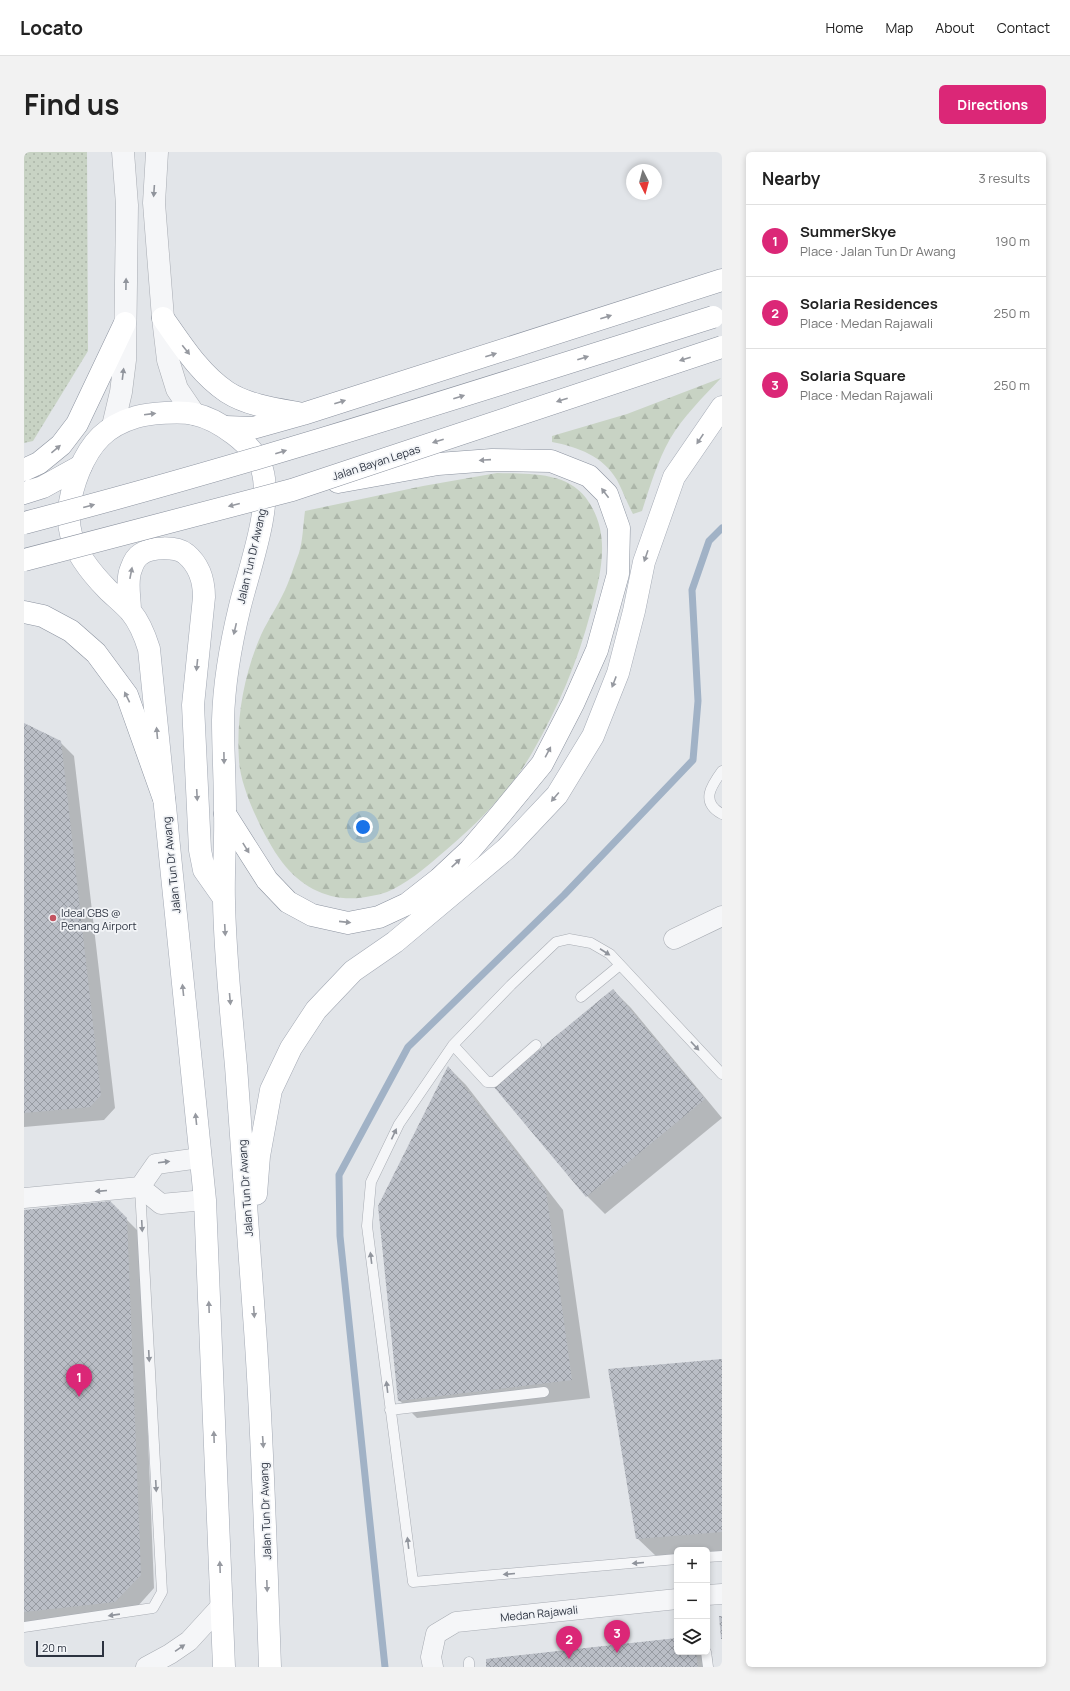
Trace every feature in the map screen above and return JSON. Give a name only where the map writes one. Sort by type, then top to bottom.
[{"type":"main road","points":[[225,427],[253,428],[303,414],[722,280]]},
{"type":"main road","points":[[24,523],[276,454],[427,408],[717,315]]},
{"type":"main road","points":[[162,318],[206,375],[228,393],[260,406],[303,414]]},
{"type":"main road","points":[[24,470],[39,463],[61,445],[77,424],[125,323]]},
{"type":"main road","name":"Jalan Bayan Lepas","points":[[24,560],[292,490],[722,347]]},
{"type":"main road","points":[[251,1274],[259,1156],[269,1098],[271,1090],[291,1048],[316,1010],[352,971],[395,942],[506,849],[557,795],[593,736],[618,673],[634,611],[644,562],[674,476],[722,407]]},
{"type":"main road","name":"Jalan Tun Dr Awang","points":[[224,1667],[205,1200],[150,649],[144,632],[130,611],[109,592],[87,567],[78,552],[70,532],[68,507],[72,490],[81,466],[98,439],[113,426],[139,416],[157,414],[194,414],[225,427],[251,449],[260,462],[264,476],[262,514],[253,558],[240,605],[230,650],[223,717],[225,814],[223,897],[226,960],[236,1068],[264,1457],[270,1667]]},
{"type":"main road","points":[[225,814],[267,880],[288,902],[312,915],[348,924],[380,917],[407,904],[439,879],[470,850],[542,764],[573,704],[597,650],[618,574],[620,528],[608,494],[589,476],[551,461],[492,460],[438,464],[292,490]]},
{"type":"main road","points":[[24,493],[43,487],[81,466]]},
{"type":"main road","points":[[130,611],[130,570],[134,560],[141,553],[153,550],[173,549],[185,553],[198,568],[204,583],[204,597],[192,705],[200,850],[204,870],[223,897]]},
{"type":"main road","points":[[24,612],[43,616],[71,631],[96,653],[127,695],[164,799]]},
{"type":"street","points":[[113,426],[121,392],[124,366],[128,205],[123,152]]},
{"type":"street","points":[[157,152],[154,204],[162,318],[168,360],[177,389],[194,414]]},
{"type":"street","points":[[674,939],[722,916]]},
{"type":"street","points":[[140,1187],[156,1164],[200,1158]]},
{"type":"street","points":[[24,1198],[140,1187],[161,1204],[205,1200]]},
{"type":"street","points":[[710,1595],[722,1594]]},
{"type":"street","name":"Medan Rajawali","points":[[433,1667],[432,1657],[436,1634],[456,1622],[674,1599]]},
{"type":"street","points":[[146,1667],[170,1654],[189,1641],[221,1606]]},
{"type":"lane","points":[[722,771],[711,786],[709,796],[713,808],[722,814]]},
{"type":"lane","points":[[674,1559],[413,1582],[367,1226],[371,1182],[399,1124],[453,1045],[556,942],[569,939],[590,943],[610,954],[722,1074]]},
{"type":"lane","points":[[581,997],[620,965]]},
{"type":"lane","points":[[453,1045],[487,1082],[494,1082],[536,1045]]},
{"type":"lane","points":[[24,1627],[153,1608],[162,1592],[140,1187]]},
{"type":"lane","points":[[390,1410],[544,1392]]},
{"type":"lane","points":[[710,1557],[722,1556]]},
{"type":"lane","points":[[706,1655],[708,1667]]},
{"type":"green space","points":[[24,152],[87,152],[88,351],[33,441],[24,443]]},
{"type":"green space","points":[[721,378],[687,415],[670,439],[651,484],[642,511],[633,514],[617,480],[605,465],[589,454],[580,450],[552,442],[552,436],[627,414]]},
{"type":"green space","points":[[497,473],[533,474],[557,478],[568,483],[578,489],[586,498],[594,511],[599,525],[602,539],[602,553],[601,568],[595,597],[580,648],[559,701],[523,768],[502,796],[478,821],[427,866],[401,885],[377,895],[358,898],[345,898],[322,893],[300,881],[282,862],[268,841],[254,813],[244,785],[240,772],[238,744],[242,696],[250,665],[261,635],[285,590],[299,553],[305,511],[423,486]]},
{"type":"building","name":"Ideal GBS @ Penang Airport","points":[[24,723],[61,741],[101,1095],[90,1107],[24,1113]]},
{"type":"building","points":[[613,989],[705,1099],[586,1197],[494,1087]]},
{"type":"building","points":[[448,1066],[546,1191],[572,1380],[398,1401],[378,1206]]},
{"type":"building","points":[[110,1201],[127,1218],[141,1575],[115,1602],[24,1612],[24,1210]]},
{"type":"building","points":[[722,1359],[722,1532],[636,1539],[608,1369]]},
{"type":"building","points":[[719,1616],[722,1616],[722,1639],[721,1639]]},
{"type":"building","points":[[674,1638],[674,1655],[696,1655],[698,1667],[486,1667],[486,1659]]},
{"type":"waterway","points":[[385,1667],[340,1236],[339,1175],[408,1047],[564,895],[693,760],[698,701],[692,590],[709,541],[722,528]]},
{"type":"place","name":"Ideal GBS @ Penang Airport","points":[[53,918]]},
{"type":"place","name":"SummerSkye","points":[[79,1397]]},
{"type":"place","name":"Solaria Square","points":[[617,1653]]},
{"type":"place","name":"Solaria Residences","points":[[569,1659]]}]
